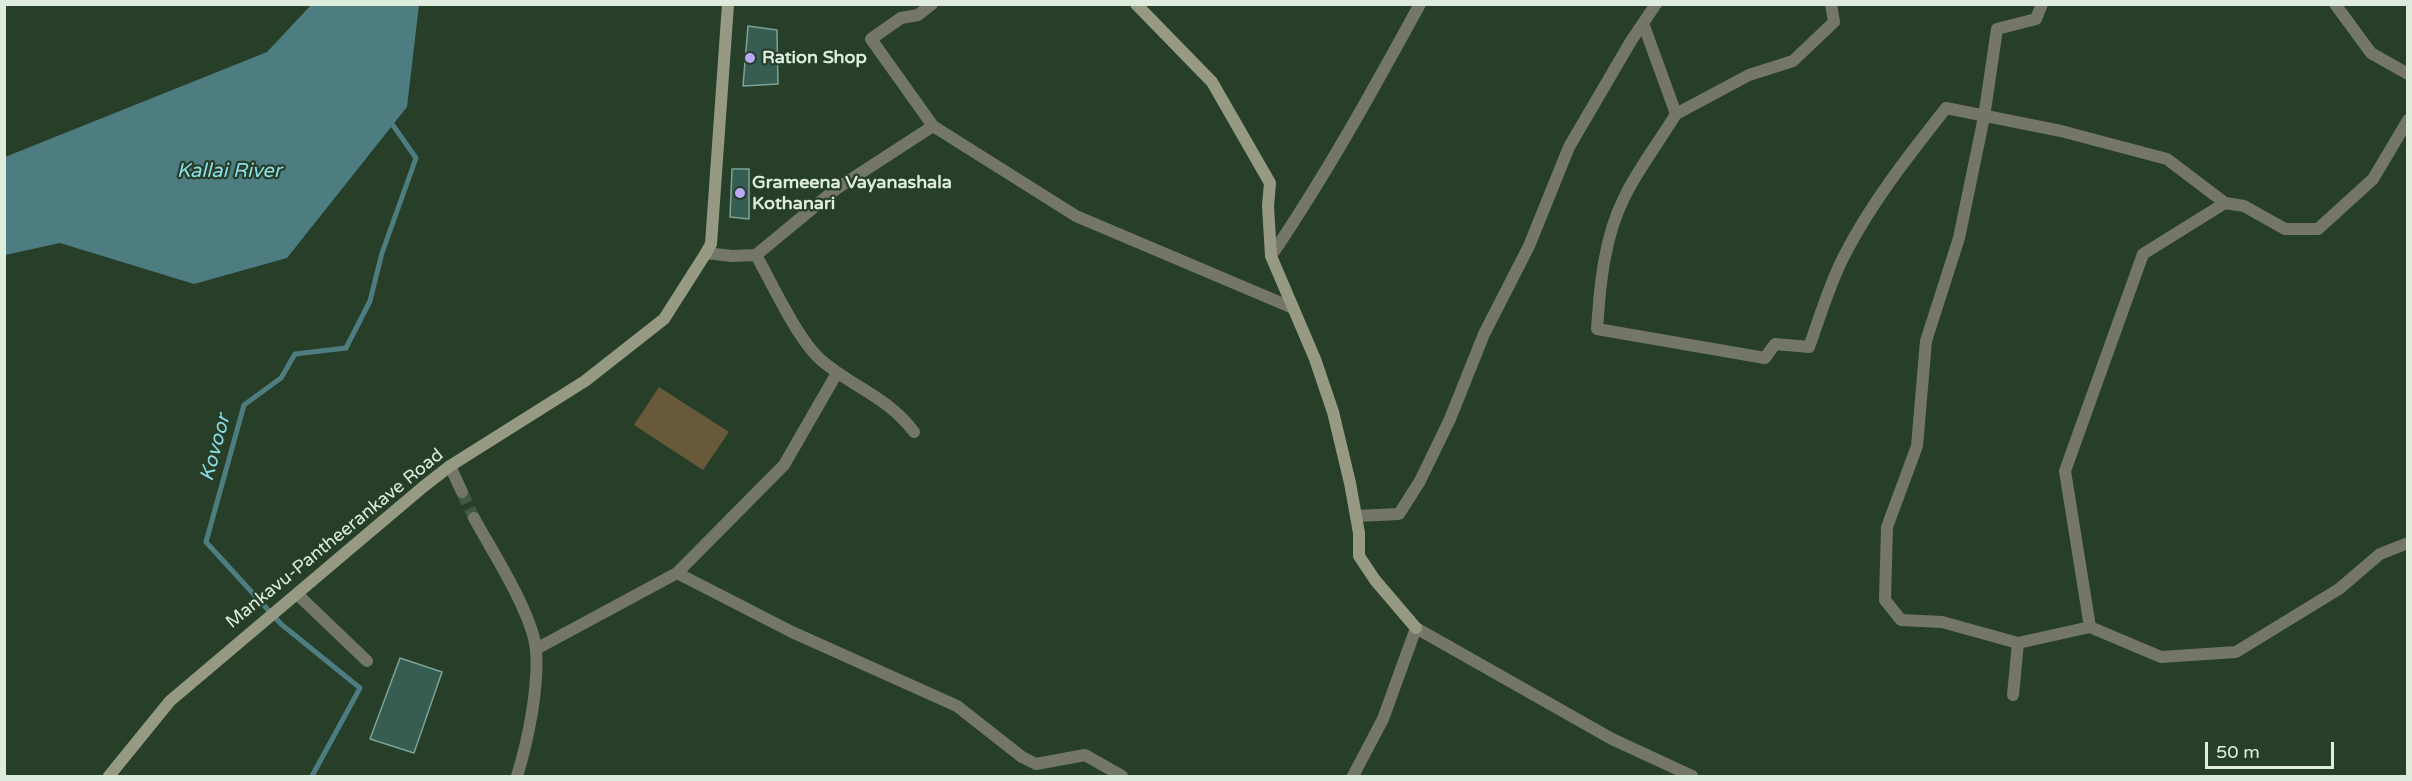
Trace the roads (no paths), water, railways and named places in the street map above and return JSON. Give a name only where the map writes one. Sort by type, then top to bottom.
[{"type":"main road","name":"Mankavu-Pantheerankave Road","points":[[110,777],[170,701],[450,466],[585,381],[664,320],[711,244],[728,4]]},
{"type":"main road","points":[[1136,4],[1212,82],[1270,183],[1268,206],[1271,256],[1316,359],[1333,412],[1356,516],[1359,556],[1375,580],[1416,628]]},
{"type":"street","points":[[932,4],[918,15],[901,18],[871,39],[933,126],[1076,216],[1293,308]]},
{"type":"street","points":[[1271,256],[1302,210],[1355,122],[1420,4]]},
{"type":"street","points":[[1356,516],[1399,513],[1420,482],[1450,419],[1484,334],[1528,246],[1569,147],[1656,4]]},
{"type":"street","points":[[1831,4],[1834,22],[1792,61],[1749,75],[1676,114],[1624,197],[1613,227],[1600,283],[1597,329],[1765,358],[1775,344],[1809,347],[1842,258],[1865,216],[1946,108],[2061,131],[2168,159],[2225,203],[2244,206],[2285,229],[2318,229],[2373,179],[2408,120]]},
{"type":"street","points":[[2042,4],[2036,19],[1997,29],[1984,117],[1959,238],[1926,341],[1917,446],[1887,527],[1885,600],[1902,620],[1942,622],[2018,643],[2090,627],[2161,657],[2236,652],[2339,589],[2380,554],[2408,543]]},
{"type":"street","points":[[2335,4],[2371,53],[2408,74]]},
{"type":"street","points":[[1643,23],[1676,114]]},
{"type":"street","points":[[706,253],[732,256],[756,255],[836,189],[933,126]]},
{"type":"street","points":[[2090,627],[2066,471],[2143,254],[2225,203]]},
{"type":"street","points":[[756,255],[805,341],[818,358],[837,373],[871,392],[903,417],[914,432]]},
{"type":"street","points":[[536,649],[677,573],[784,465],[837,373]]},
{"type":"street","points":[[450,466],[462,492]]},
{"type":"street","points":[[474,518],[523,610],[536,649],[531,723],[517,777]]},
{"type":"street","points":[[677,573],[792,632],[957,706],[1022,756],[1036,764],[1085,755],[1122,777]]},
{"type":"street","points":[[294,596],[367,661]]},
{"type":"street","points":[[1353,777],[1383,719],[1416,628],[1612,740],[1692,777]]},
{"type":"street","points":[[2013,695],[2018,643]]},
{"type":"water","name":"Kallai River","points":[[312,4],[419,5],[407,107],[287,258],[194,284],[60,243],[5,255],[5,157],[267,52]]},
{"type":"waterway","name":"Kovoor","points":[[312,776],[360,688],[281,624],[206,542],[244,405],[281,378],[295,354],[346,348],[370,301],[382,253],[416,158],[390,121]]},
{"type":"tunnel","points":[[462,492],[474,518]]},
{"type":"place","name":"Ration Shop","points":[[750,58]]},
{"type":"place","name":"Grameena Vayanashala Kothanari","points":[[740,193]]}]
